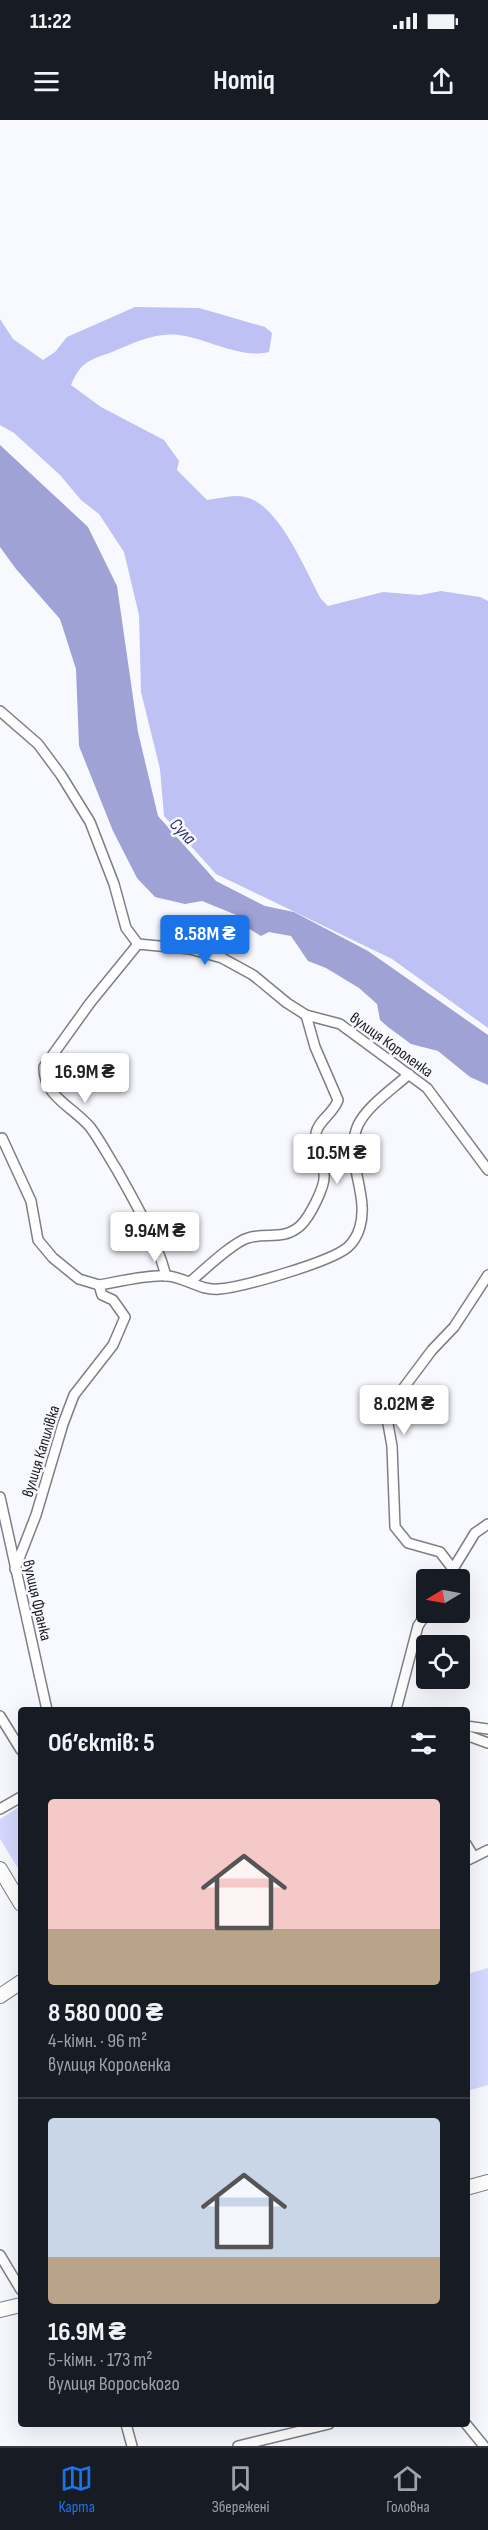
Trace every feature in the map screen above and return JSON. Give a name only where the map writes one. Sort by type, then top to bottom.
[{"type":"main road","points":[[0,1869],[18,1899]]},
{"type":"main road","points":[[0,1996],[18,1984]]},
{"type":"main road","points":[[470,2187],[488,2182]]},
{"type":"main road","points":[[0,2310],[18,2306]]},
{"type":"street","points":[[0,711],[38,744],[61,775],[90,822],[114,884],[126,928],[138,944],[90,1003],[44,1067],[43,1074],[49,1089],[88,1125],[98,1138],[143,1218],[166,1275]]},
{"type":"street","name":"вулиця Короленка","points":[[138,944],[190,949],[222,957],[253,975],[287,1003],[306,1014],[340,1024],[427,1088],[488,1170]]},
{"type":"street","points":[[190,1282],[241,1240],[255,1236],[278,1237],[299,1227],[314,1204],[324,1180],[316,1135],[318,1127],[335,1109],[338,1100],[315,1047],[306,1014]]},
{"type":"street","points":[[2,1138],[31,1201],[39,1240],[53,1258],[79,1278],[99,1285],[166,1275],[190,1282],[198,1287],[219,1289],[262,1281],[340,1253],[349,1247],[360,1228],[363,1207],[355,1172],[357,1128],[365,1114],[409,1074]]},
{"type":"street","points":[[488,1275],[454,1327],[432,1350],[399,1395],[388,1424],[392,1446],[395,1527],[408,1543],[440,1552],[453,1569],[476,1533],[488,1524]]},
{"type":"street","name":"вулиця Капилівка","points":[[15,1569],[36,1515],[74,1395],[113,1345],[123,1324],[125,1317],[112,1300],[102,1295],[99,1285]]},
{"type":"street","name":"вулиця Франка","points":[[0,1497],[45,1707]]},
{"type":"street","points":[[397,1707],[420,1623]]},
{"type":"street","points":[[0,1716],[18,1745]]},
{"type":"street","points":[[470,1727],[488,1729]]},
{"type":"street","points":[[470,1736],[488,1743]]},
{"type":"street","points":[[0,1809],[18,1799]]},
{"type":"street","points":[[470,1859],[488,1850]]},
{"type":"street","points":[[0,2255],[18,2285]]},
{"type":"street","points":[[127,2427],[132,2446]]},
{"type":"street","points":[[238,2446],[317,2427]]},
{"type":"street","points":[[468,2427],[484,2446]]},
{"type":"shaded area","points":[[135,307],[199,308],[265,327],[272,333],[269,352],[258,353],[235,351],[179,335],[153,337],[87,362],[71,385],[101,407],[164,440],[179,461],[177,470],[207,500],[241,496],[257,502],[269,512],[290,540],[321,599],[328,606],[383,592],[420,595],[441,591],[480,597],[488,601],[488,1028],[392,959],[216,874],[164,816],[160,769],[141,692],[139,615],[124,552],[99,514],[81,500],[60,475],[14,433],[0,425],[0,319],[13,339],[43,360],[55,352],[67,337]]},
{"type":"shaded area","points":[[0,445],[88,527],[117,586],[138,732],[158,816],[216,881],[265,906],[294,912],[368,951],[488,1035],[488,1085],[470,1077],[438,1051],[411,1044],[388,1027],[380,1020],[377,1004],[359,988],[326,968],[308,961],[291,936],[269,932],[261,936],[243,925],[239,916],[202,901],[185,904],[155,897],[137,878],[113,831],[79,746],[76,669],[60,619],[0,547]]},
{"type":"shaded area","points":[[18,1808],[18,1868],[0,1839],[0,1819]]},
{"type":"shaded area","points":[[488,1968],[488,2085],[470,2090],[470,1973]]},
{"type":"water label","name":"Сула","points":[[183,831]]}]
